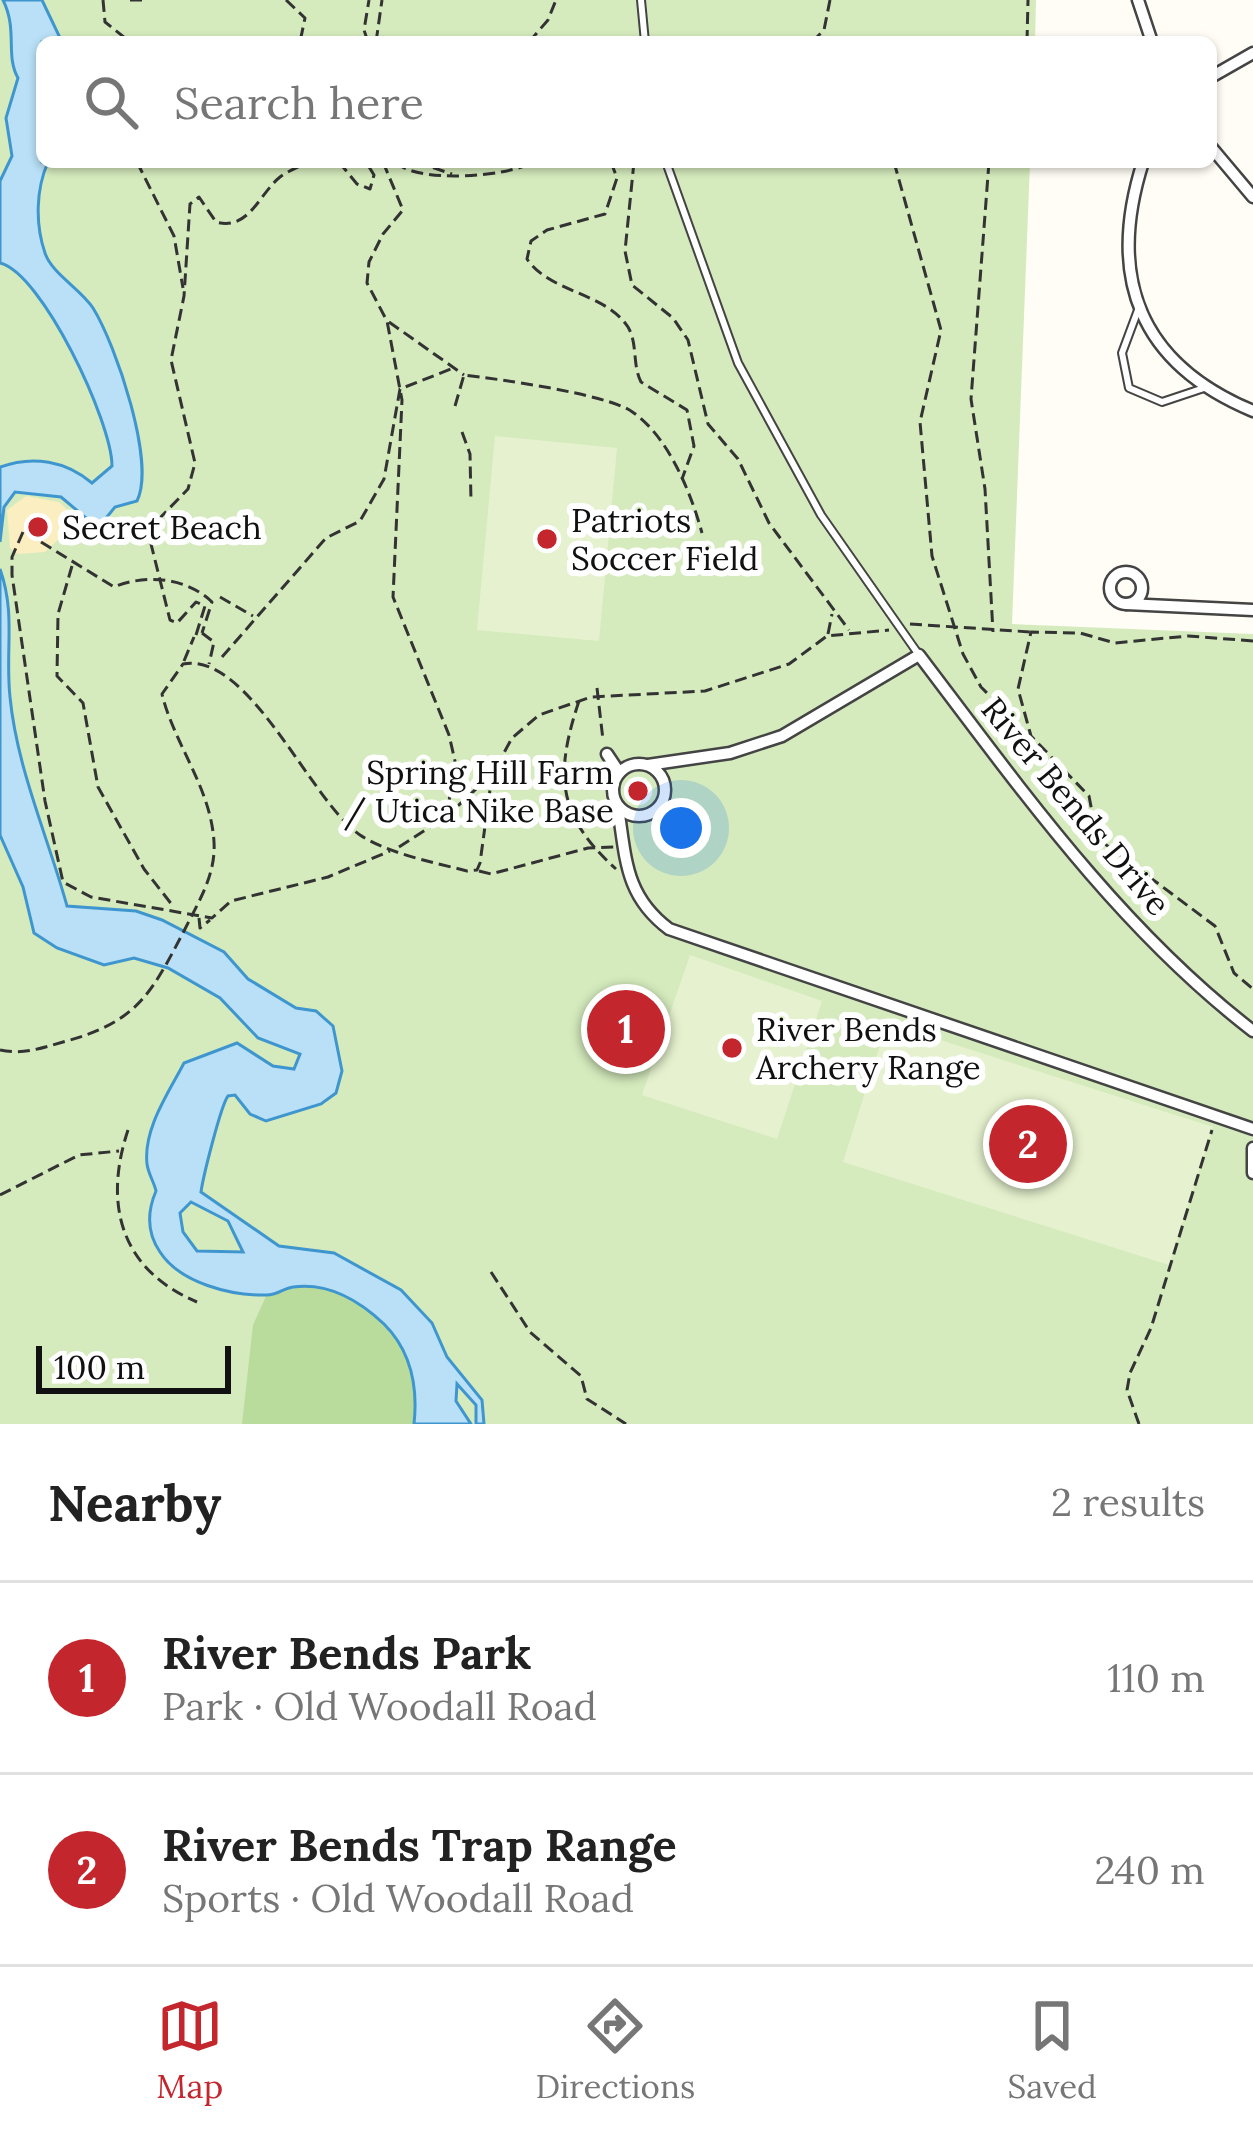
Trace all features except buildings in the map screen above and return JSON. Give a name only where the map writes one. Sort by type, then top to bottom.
[{"type":"street","points":[[1138,0],[1150,36]]},
{"type":"street","points":[[1217,73],[1253,53]]},
{"type":"street","points":[[1217,154],[1253,197]]},
{"type":"street","points":[[1141,168],[1130,251],[1138,310],[1154,341],[1208,387],[1253,411]]},
{"type":"street","points":[[1153,604],[1129,572],[1111,581],[1112,597],[1126,604],[1253,610]]},
{"type":"street","points":[[1126,604],[1139,597],[1141,582]]},
{"type":"street","points":[[619,772],[730,753],[782,736],[920,655]]},
{"type":"street","name":"River Bends Drive","points":[[920,655],[1093,878],[1166,954],[1253,1031]]},
{"type":"street","points":[[607,754],[619,772]]},
{"type":"street","points":[[621,830],[661,802],[668,762]]},
{"type":"street","points":[[648,765],[662,778]]},
{"type":"street","points":[[619,772],[614,787],[626,872],[642,905],[681,935],[1253,1129]]},
{"type":"street","points":[[618,808],[636,816]]},
{"type":"street","points":[[1253,1148],[1253,1172]]},
{"type":"lane","points":[[641,0],[644,36]]},
{"type":"lane","points":[[668,168],[738,363],[821,514],[920,655]]},
{"type":"lane","points":[[1138,310],[1122,353],[1129,388],[1162,402],[1208,387]]},
{"type":"path","points":[[103,0],[105,22],[122,36]]},
{"type":"path","points":[[130,0],[145,0]]},
{"type":"path","points":[[286,0],[304,18],[301,36]]},
{"type":"path","points":[[366,36],[369,0]]},
{"type":"path","points":[[377,36],[382,0]]},
{"type":"path","points":[[534,36],[556,0]]},
{"type":"path","points":[[818,36],[824,30],[830,0]]},
{"type":"path","points":[[1027,36],[1028,0]]},
{"type":"path","points":[[140,168],[174,236],[184,296]]},
{"type":"path","points":[[199,634],[205,606],[196,602],[177,623],[170,620],[151,557],[155,523],[188,489],[195,463],[171,360],[184,296],[190,204],[199,197],[216,222],[236,221],[254,210],[276,180],[297,168]]},
{"type":"path","points":[[344,168],[357,184],[370,189],[374,175],[370,168]]},
{"type":"path","points":[[386,168],[403,210],[383,234],[369,262],[368,283],[387,321],[400,388],[393,597],[449,735],[455,761],[447,817]]},
{"type":"path","points":[[405,168],[414,174],[521,168]]},
{"type":"path","points":[[435,168],[454,174]]},
{"type":"path","points":[[613,168],[617,178],[605,214],[547,230],[531,241],[527,259],[541,274],[619,316],[631,333],[641,382],[688,410],[694,446],[682,479]]},
{"type":"path","points":[[633,168],[625,251],[632,285],[673,318],[688,340],[709,424],[738,459],[769,523],[850,632]]},
{"type":"path","points":[[896,168],[941,330],[920,422],[932,556],[951,626],[981,686],[1089,796],[1097,838],[1215,926],[1234,974],[1253,988]]},
{"type":"path","points":[[989,168],[971,399],[985,488],[993,634]]},
{"type":"path","points":[[387,321],[464,375],[622,406],[657,438],[682,479],[702,533]]},
{"type":"path","points":[[400,388],[455,367]]},
{"type":"path","points":[[455,406],[464,375]]},
{"type":"path","points":[[222,657],[326,538],[360,521],[384,479],[400,388]]},
{"type":"path","points":[[462,431],[471,502]]},
{"type":"path","points":[[23,532],[12,557],[12,575],[44,802],[63,882],[91,896],[175,908],[211,919]]},
{"type":"path","points":[[0,1050],[27,1052],[111,1029],[160,978],[209,878],[214,839],[196,772],[163,701],[212,602],[157,578],[114,587],[72,566],[41,542]]},
{"type":"path","points":[[72,566],[58,614],[57,676],[83,703],[98,787],[144,869],[175,908]]},
{"type":"path","points":[[220,597],[255,617]]},
{"type":"path","points":[[827,635],[832,611]]},
{"type":"path","points":[[910,625],[993,634],[1080,633],[1115,643],[1187,636],[1253,641]]},
{"type":"path","points":[[477,870],[492,775],[504,748],[525,726],[579,699],[705,691],[788,664],[827,635],[886,631]]},
{"type":"path","points":[[1030,736],[1018,689],[1031,632]]},
{"type":"path","points":[[199,634],[214,641],[208,666]]},
{"type":"path","points":[[183,664],[208,666],[266,717],[348,825],[395,850],[490,874],[592,848],[622,846]]},
{"type":"path","points":[[597,688],[607,754]]},
{"type":"path","points":[[579,699],[562,752],[571,813],[592,848],[626,872]]},
{"type":"path","points":[[200,916],[200,928],[231,901],[328,877],[395,850],[447,817],[492,775]]},
{"type":"path","points":[[1139,1424],[1127,1390],[1130,1373],[1151,1328],[1217,1117]]},
{"type":"path","points":[[128,1130],[116,1193],[130,1252],[158,1281],[197,1302]]},
{"type":"path","points":[[0,1195],[79,1154],[121,1152]]},
{"type":"path","points":[[491,1272],[530,1332],[581,1376],[586,1399],[626,1424]]},
{"type":"green space","points":[[0,0],[1036,0],[1035,36],[36,36],[36,168],[1030,168],[1012,624],[1253,634],[1253,1424],[0,1424]]},
{"type":"green space","name":"Patriots Soccer Field","points":[[495,436],[617,448],[599,641],[477,630]]},
{"type":"green space","name":"River Bends Archery Range","points":[[690,955],[822,1001],[777,1139],[642,1095]]},
{"type":"green space","points":[[887,1023],[1213,1127],[1169,1265],[843,1162]]},
{"type":"green space","points":[[276,1274],[366,1287],[457,1424],[242,1424],[253,1325]]},
{"type":"sand","name":"Secret Beach","points":[[26,496],[59,502],[69,512],[68,530],[45,552],[18,554],[10,548],[7,510]]},
{"type":"water","points":[[3,0],[42,0],[59,36],[36,36],[36,168],[46,168],[39,195],[40,230],[49,261],[93,308],[112,348],[131,404],[142,483],[137,501],[115,507],[98,528],[61,497],[15,492],[4,507],[0,542],[0,467],[49,462],[92,483],[112,466],[100,417],[72,352],[35,293],[0,263],[0,181],[12,156],[6,118],[18,78]]},
{"type":"water","points":[[0,569],[8,602],[14,724],[67,906],[136,911],[162,920],[224,952],[248,979],[296,1008],[316,1011],[333,1026],[342,1071],[336,1093],[321,1104],[266,1121],[250,1114],[235,1095],[228,1096],[201,1192],[279,1246],[334,1253],[401,1290],[432,1323],[447,1357],[482,1400],[484,1424],[476,1424],[476,1405],[457,1384],[456,1401],[471,1424],[414,1424],[414,1383],[401,1346],[375,1316],[343,1295],[306,1286],[271,1295],[238,1293],[208,1286],[169,1263],[151,1230],[156,1191],[147,1151],[158,1111],[184,1063],[237,1043],[273,1066],[294,1069],[300,1054],[258,1038],[220,998],[168,968],[134,958],[104,965],[57,948],[34,933],[23,887],[0,835]],"holes":[[[191,1202],[228,1221],[243,1252],[197,1251],[183,1232],[180,1213]]]},
{"type":"place","name":"Secret Beach","points":[[38,527]]},
{"type":"place","name":"Patriots Soccer Field","points":[[547,539]]},
{"type":"place","name":"Spring Hill Farm / Utica Nike Base","points":[[638,791]]},
{"type":"place","name":"River Bends Park","points":[[626,1029]]},
{"type":"place","name":"River Bends Archery Range","points":[[732,1048]]},
{"type":"place","name":"River Bends Trap Range","points":[[1028,1144]]}]
